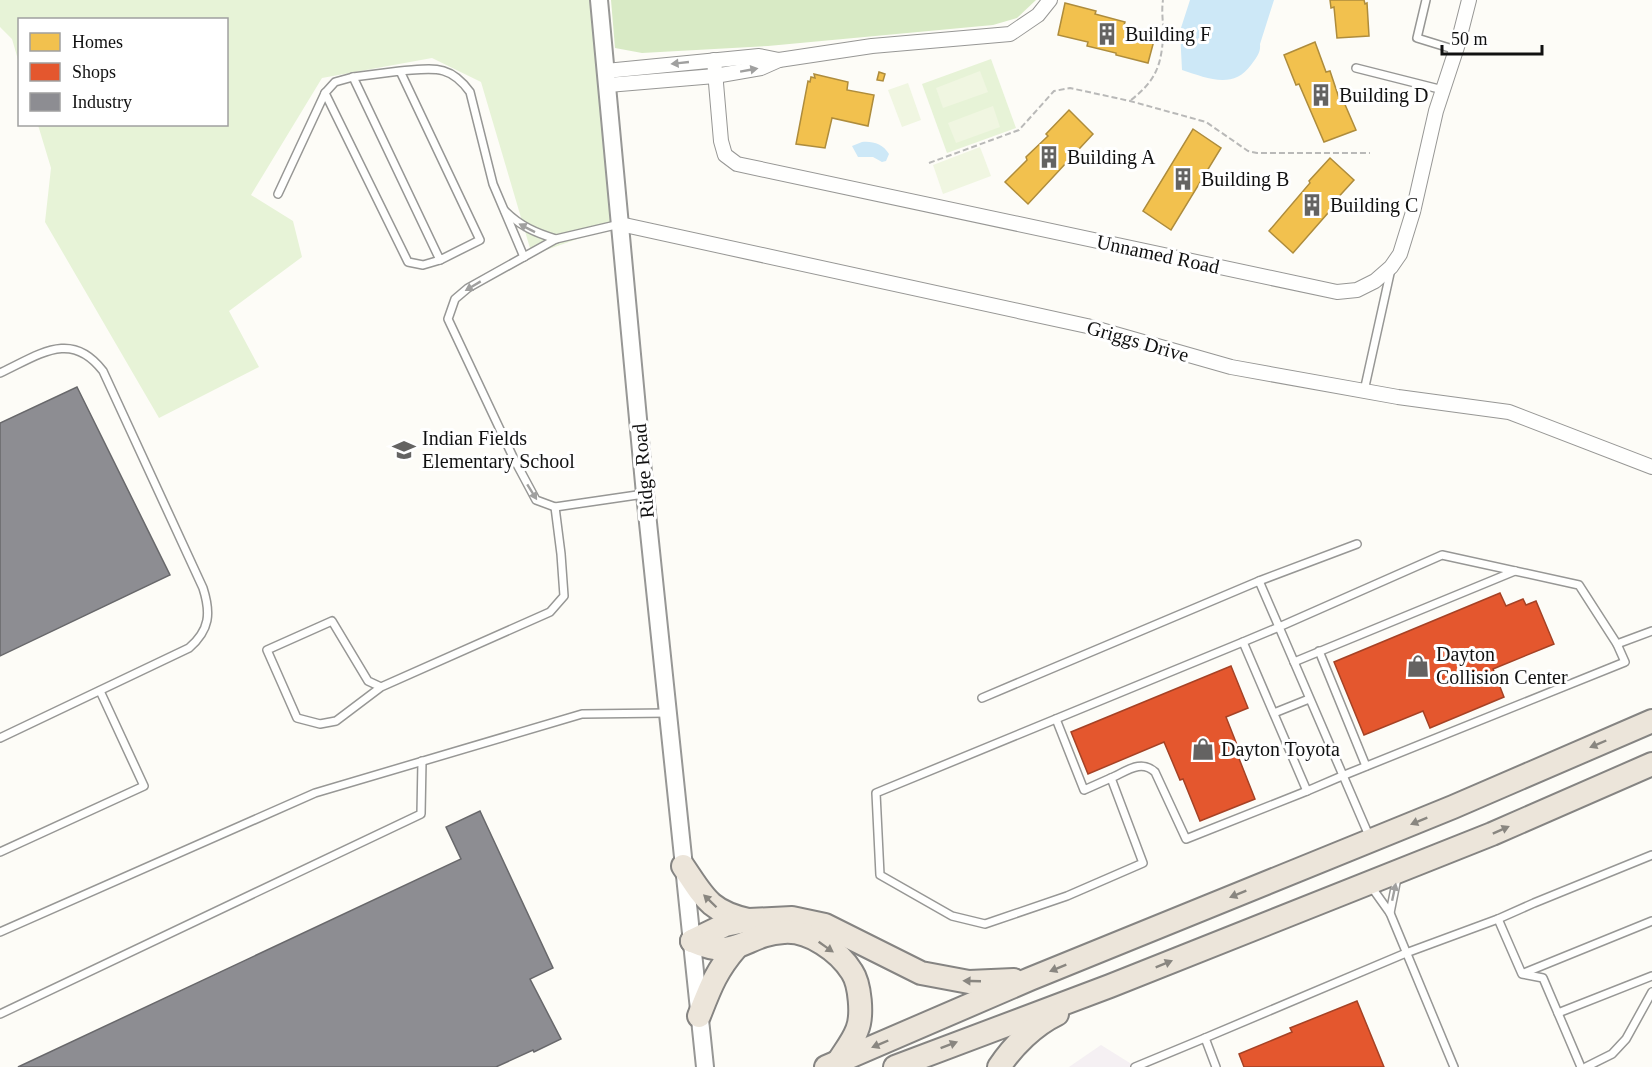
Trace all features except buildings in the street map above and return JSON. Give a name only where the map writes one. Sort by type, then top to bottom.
[{"type":"highway","points":[[832,1064],[1030,979],[1453,807],[1652,721]]},
{"type":"highway","points":[[895,1067],[1110,986],[1492,834],[1652,764]]},
{"type":"highway","points":[[683,866],[709,903],[729,916],[749,921]]},
{"type":"highway","points":[[692,941],[725,925],[792,918],[825,925],[921,973],[969,982],[1030,979]]},
{"type":"highway","points":[[692,941],[720,950],[736,948],[757,938],[783,932],[803,933],[828,946],[853,973],[860,1002],[858,1029],[832,1064]]},
{"type":"highway","points":[[699,1016],[721,965],[736,948]]},
{"type":"highway","points":[[999,1067],[1008,1052],[1046,1019],[1110,986]]},
{"type":"street","name":"Ridge Road","points":[[599,0],[645,494],[705,1067]]},
{"type":"street","points":[[607,78],[715,76],[761,68],[779,60],[872,46],[1010,34],[1038,15],[1050,0]]},
{"type":"street","name":"Unnamed Road","points":[[714,60],[721,141],[725,155],[737,164],[1337,292],[1357,290],[1375,281],[1391,267],[1401,254],[1436,111],[1469,0]]},
{"type":"street","points":[[607,78],[714,60],[759,56],[779,60]]},
{"type":"street","name":"Griggs Drive","points":[[620,224],[1087,326],[1231,367],[1364,391],[1509,412],[1652,467]]},
{"type":"lane","points":[[1426,0],[1417,38],[1456,50]]},
{"type":"lane","points":[[1356,68],[1443,90]]},
{"type":"lane","points":[[278,194],[325,93],[335,82],[353,77],[400,71],[447,70],[461,79],[470,92],[493,184],[524,257]]},
{"type":"lane","points":[[325,93],[408,262],[423,266],[480,240],[400,71]]},
{"type":"lane","points":[[353,77],[440,260]]},
{"type":"lane","points":[[503,209],[517,223],[534,232],[556,239]]},
{"type":"lane","points":[[620,224],[556,239],[461,293],[455,299],[448,319],[513,457],[536,500],[555,507],[645,494]]},
{"type":"lane","points":[[1364,391],[1391,267]]},
{"type":"lane","points":[[0,373],[50,350],[68,347],[82,351],[94,359],[103,371],[203,588],[208,605],[208,621],[200,639],[189,648],[0,738]]},
{"type":"lane","points":[[381,687],[368,681],[332,621],[267,650],[297,718],[320,724],[336,721],[381,687],[550,612],[564,596],[555,507]]},
{"type":"lane","points":[[982,698],[1259,581],[1357,544]]},
{"type":"lane","points":[[1056,719],[1084,790],[1111,778],[1140,766],[1148,766],[1155,772],[1186,839],[1625,662],[1617,644],[1579,585],[1442,555],[1279,627],[876,793],[880,874],[952,916],[986,924],[1066,896],[1143,863],[1111,778]]},
{"type":"lane","points":[[1293,662],[1515,571]]},
{"type":"lane","points":[[1259,581],[1371,841]]},
{"type":"lane","points":[[1617,644],[1652,631]]},
{"type":"lane","points":[[1243,642],[1307,791]]},
{"type":"lane","points":[[1319,651],[1365,766]]},
{"type":"lane","points":[[0,852],[144,786],[100,691]]},
{"type":"lane","points":[[1274,714],[1310,699]]},
{"type":"lane","points":[[0,932],[315,793],[582,714],[668,713]]},
{"type":"lane","points":[[0,1014],[421,813],[422,761]]},
{"type":"lane","points":[[1135,1067],[1406,952],[1498,919],[1652,855]]},
{"type":"lane","points":[[1390,913],[1399,871]]},
{"type":"lane","points":[[1368,883],[1390,913],[1454,1067]]},
{"type":"lane","points":[[1498,919],[1522,974]]},
{"type":"lane","points":[[1522,974],[1652,921]]},
{"type":"lane","points":[[1522,974],[1543,978],[1581,1067]]},
{"type":"lane","points":[[1558,1013],[1652,976]]},
{"type":"lane","points":[[1586,1067],[1612,1054],[1626,1039],[1652,992]]},
{"type":"lane","points":[[1205,1038],[1216,1067]]},
{"type":"path","points":[[1130,101],[1152,82],[1157,68],[1163,37],[1163,0]]},
{"type":"path","points":[[929,163],[1019,130],[1048,97],[1061,88],[1130,101],[1206,122],[1248,151],[1257,153],[1370,153]]},
{"type":"shaded area","points":[[1101,1045],[1133,1065],[1134,1067],[1069,1067]]},
{"type":"green space","points":[[0,0],[593,0],[614,226],[532,255],[481,82],[432,58],[322,78],[251,195],[293,221],[302,257],[229,311],[259,367],[159,418],[45,222],[51,168],[38,126],[228,126],[228,18],[18,18],[18,60],[12,39],[0,27]]},
{"type":"green space","points":[[611,0],[1036,0],[1017,18],[993,25],[768,46],[642,53],[615,48]]},
{"type":"green space","points":[[991,59],[1016,128],[947,153],[922,84]]},
{"type":"green space","points":[[980,71],[988,92],[943,108],[936,88]]},
{"type":"green space","points":[[908,83],[921,120],[902,127],[888,90]]},
{"type":"green space","points":[[993,106],[1000,127],[956,143],[948,123]]},
{"type":"green space","points":[[980,147],[991,176],[943,194],[933,165]]},
{"type":"water","points":[[1190,0],[1274,0],[1259,53],[1244,73],[1228,80],[1219,80],[1182,70],[1180,31]]},
{"type":"water","points":[[862,142],[874,143],[884,148],[889,154],[886,161],[882,162],[873,157],[858,157],[852,146]]},
{"type":"place","name":"Building F","points":[[1107,34]]},
{"type":"place","name":"Building D","points":[[1321,95]]},
{"type":"place","name":"Building A","points":[[1049,157]]},
{"type":"place","name":"Building B","points":[[1183,179]]},
{"type":"place","name":"Building C","points":[[1312,205]]},
{"type":"place","name":"Indian Fields Elementary School","points":[[404,450]]},
{"type":"place","name":"Dayton Collision Center","points":[[1418,666]]},
{"type":"place","name":"Dayton Toyota","points":[[1203,749]]}]
